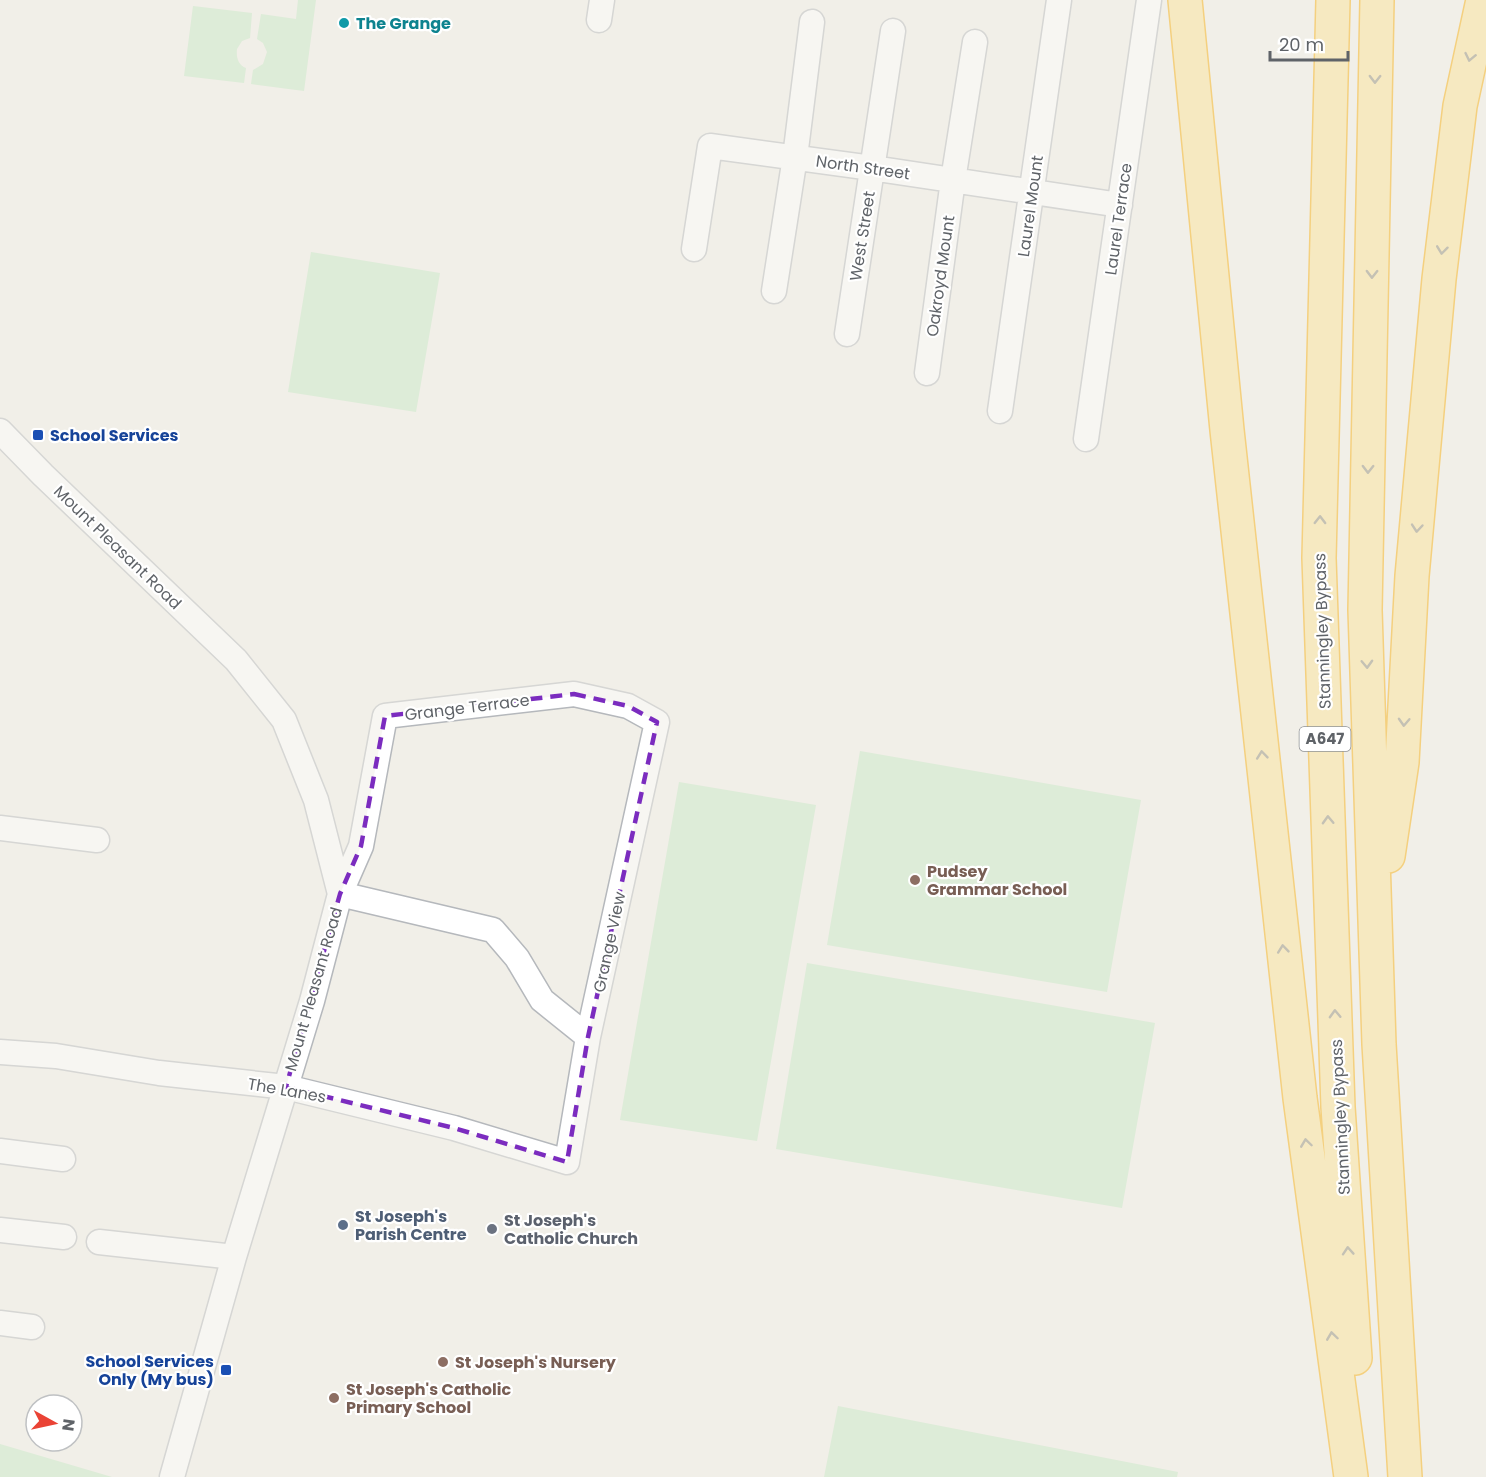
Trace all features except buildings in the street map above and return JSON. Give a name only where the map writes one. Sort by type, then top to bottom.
[{"type":"highway","points":[[1185,0],[1227,430],[1300,1098],[1351,1477]]},
{"type":"highway","name":"Stanningley Bypass","points":[[1333,0],[1319,558],[1338,1107],[1363,1477]]},
{"type":"highway","name":"A647","points":[[1377,0],[1365,610],[1379,1044],[1405,1477]]},
{"type":"highway","points":[[1376,939],[1402,762],[1412,576],[1439,279],[1460,106],[1483,0]]},
{"type":"street","name":"Laurel Mount","points":[[1000,411],[1059,0]]},
{"type":"street","name":"Laurel Terrace","points":[[1086,439],[1149,0]]},
{"type":"street","points":[[774,291],[795,157],[812,22]]},
{"type":"street","name":"West Street","points":[[847,334],[893,31]]},
{"type":"street","name":"Oakroyd Mount","points":[[927,373],[953,180],[975,42]]},
{"type":"street","name":"North Street","points":[[694,249],[710,146],[1120,205]]},
{"type":"street","name":"Mount Pleasant Road","points":[[0,431],[236,660],[284,720],[316,800],[340,894],[312,1001],[267,1155],[234,1257],[172,1477]]},
{"type":"street","name":"Grange Terrace","points":[[340,894],[361,846],[385,716],[574,694],[628,706],[657,722]]},
{"type":"street","name":"Grange View","points":[[567,1162],[588,1037],[657,722]]},
{"type":"street","points":[[0,828],[96,840]]},
{"type":"street","points":[[340,894],[493,930],[517,958],[542,1000],[588,1037]]},
{"type":"street","name":"The Lanes","points":[[0,1052],[56,1056],[159,1073],[286,1087],[454,1128],[567,1162]]},
{"type":"street","points":[[0,1151],[63,1159]]},
{"type":"street","points":[[0,1230],[64,1237]]},
{"type":"street","points":[[99,1242],[234,1257]]},
{"type":"street","points":[[0,1323],[32,1327]]},
{"type":"highlighted area","points":[[574,694],[628,706],[657,722],[588,1037],[567,1162],[454,1128],[286,1087],[340,894],[361,846],[385,716]]},
{"type":"green space","points":[[298,0],[316,0],[304,91],[251,84],[253,70],[263,64],[267,52],[263,43],[257,39],[261,14],[296,19]]},
{"type":"green space","points":[[193,6],[252,13],[250,38],[242,41],[237,49],[238,60],[246,68],[244,83],[184,76]]},
{"type":"green space","points":[[311,252],[440,273],[416,412],[288,392]]},
{"type":"green space","points":[[860,751],[1141,800],[1107,992],[827,945]]},
{"type":"green space","points":[[679,782],[816,805],[757,1141],[620,1120]]},
{"type":"green space","points":[[807,963],[1155,1023],[1122,1208],[776,1149]]},
{"type":"green space","points":[[838,1406],[1178,1472],[1177,1477],[824,1477]]},
{"type":"green space","points":[[0,1444],[24,1451],[24,1453],[112,1477],[0,1477]]},
{"type":"place","name":"The Grange","points":[[344,23]]},
{"type":"place","name":"School Services","points":[[38,435]]},
{"type":"place","name":"Pudsey Grammar School","points":[[915,880]]},
{"type":"place","name":"St Joseph's Parish Centre","points":[[343,1225]]},
{"type":"place","name":"St Joseph's Catholic Church","points":[[492,1229]]},
{"type":"place","name":"St Joseph's Nursery","points":[[443,1362]]},
{"type":"place","name":"School Services Only (My bus)","points":[[226,1370]]},
{"type":"place","name":"St Joseph's Catholic Primary School","points":[[334,1398]]}]
